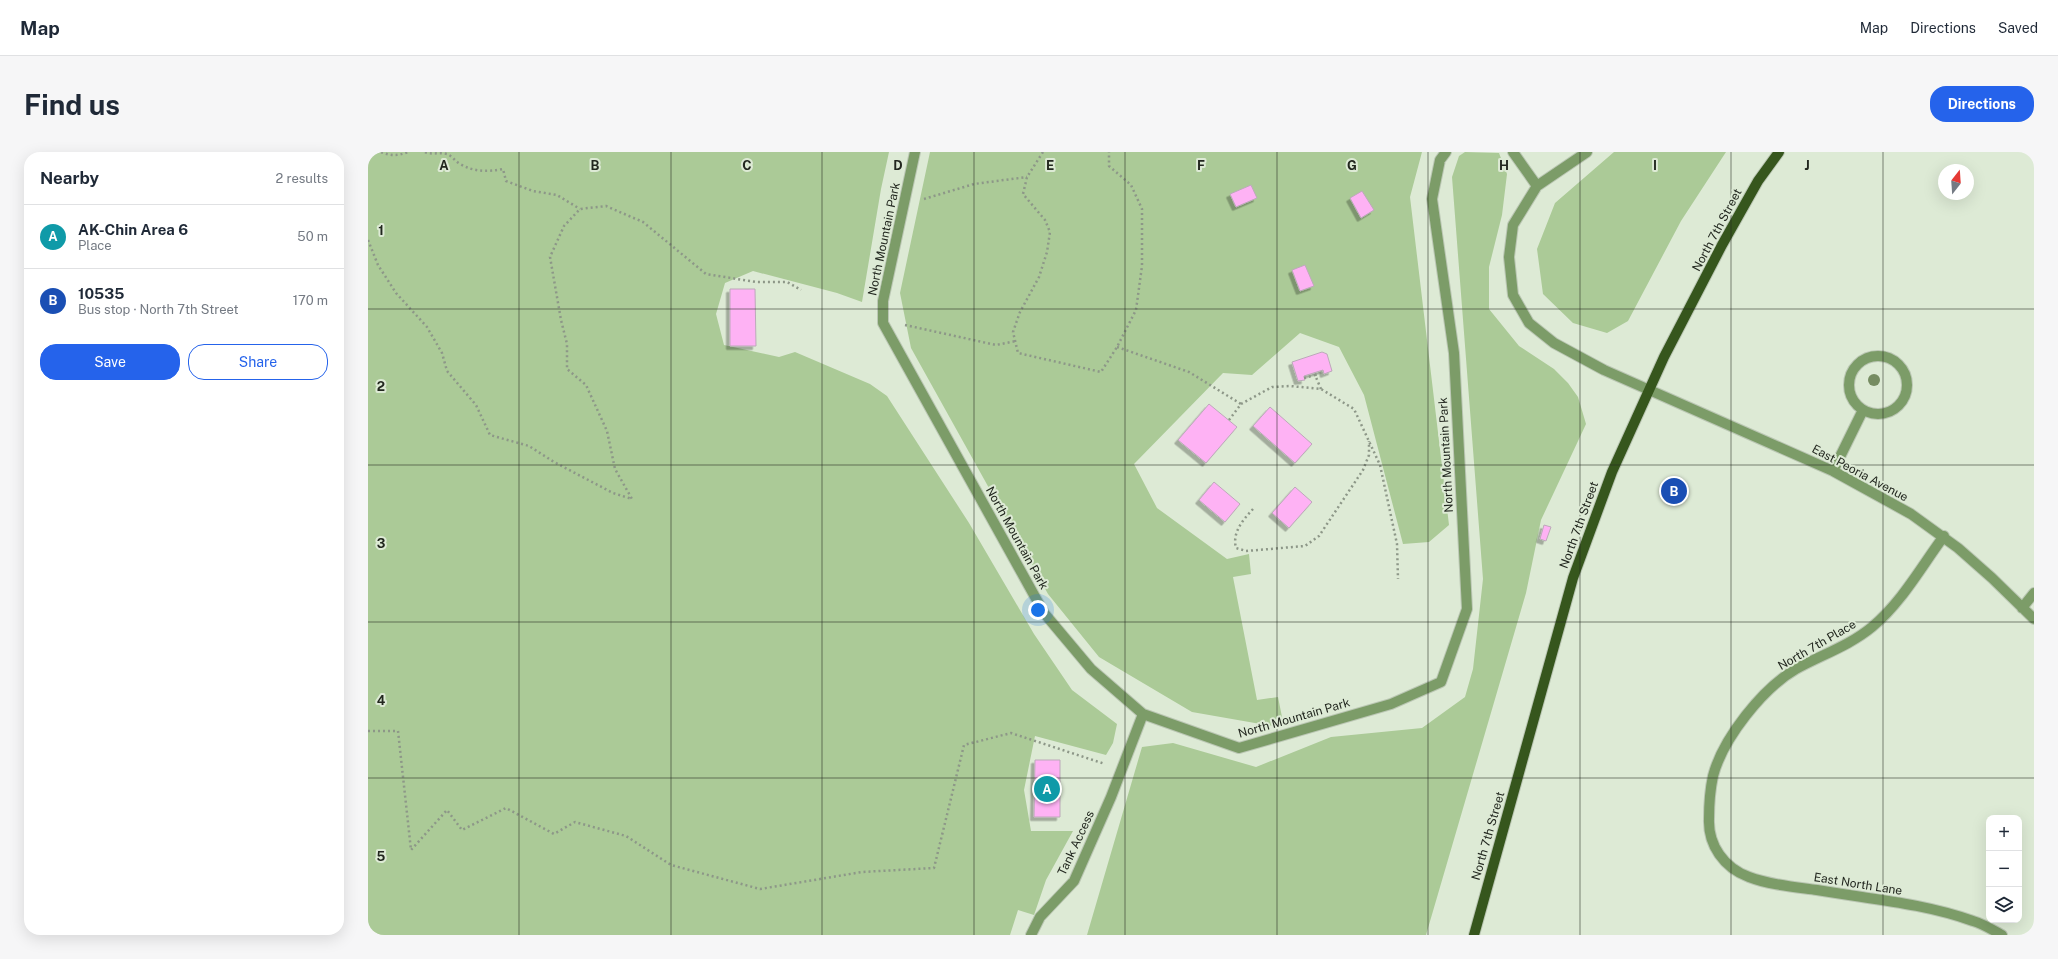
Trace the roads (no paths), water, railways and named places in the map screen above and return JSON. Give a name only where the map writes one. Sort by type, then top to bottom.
[{"type":"main road","name":"North 7th Street","points":[[1474,935],[1573,578],[1612,472],[1649,389],[1722,245],[1758,182],[1780,152]]},
{"type":"street","name":"North Mountain Park","points":[[915,152],[883,301],[883,323],[1044,613],[1091,669],[1143,714],[1239,748],[1391,704],[1441,682],[1467,609],[1454,353],[1432,199],[1440,160],[1446,152]]},
{"type":"street","points":[[1513,152],[1537,186]]},
{"type":"street","points":[[1587,152],[1537,186],[1513,225],[1508,257],[1513,295],[1528,323],[1554,343],[1604,370],[1649,389]]},
{"type":"street","points":[[1872,356],[1890,358],[1898,364],[1903,371],[1907,390],[1904,398],[1898,406],[1890,412],[1872,414],[1863,410],[1851,397],[1849,389],[1851,372],[1864,359],[1872,356]]},
{"type":"street","name":"East Peoria Avenue","points":[[1649,389],[1833,471],[1911,514],[1944,536],[1992,578],[2034,619]]},
{"type":"street","points":[[1833,471],[1863,410]]},
{"type":"street","name":"North 7th Place","points":[[1716,851],[1709,829],[1710,796],[1714,774],[1733,732],[1760,698],[1795,670],[1844,646],[1872,628],[1897,603],[1944,536]]},
{"type":"street","points":[[2022,608],[2034,593]]},
{"type":"street","name":"Tank Access","points":[[1031,935],[1040,917],[1074,881],[1111,797],[1143,714]]},
{"type":"street","name":"East North Lane","points":[[1716,851],[1727,865],[1748,877],[1937,911],[1974,921],[2002,935]]},
{"type":"place","name":"10535","points":[[1674,491]]},
{"type":"place","name":"AK-Chin Area 6","points":[[1047,789]]}]
